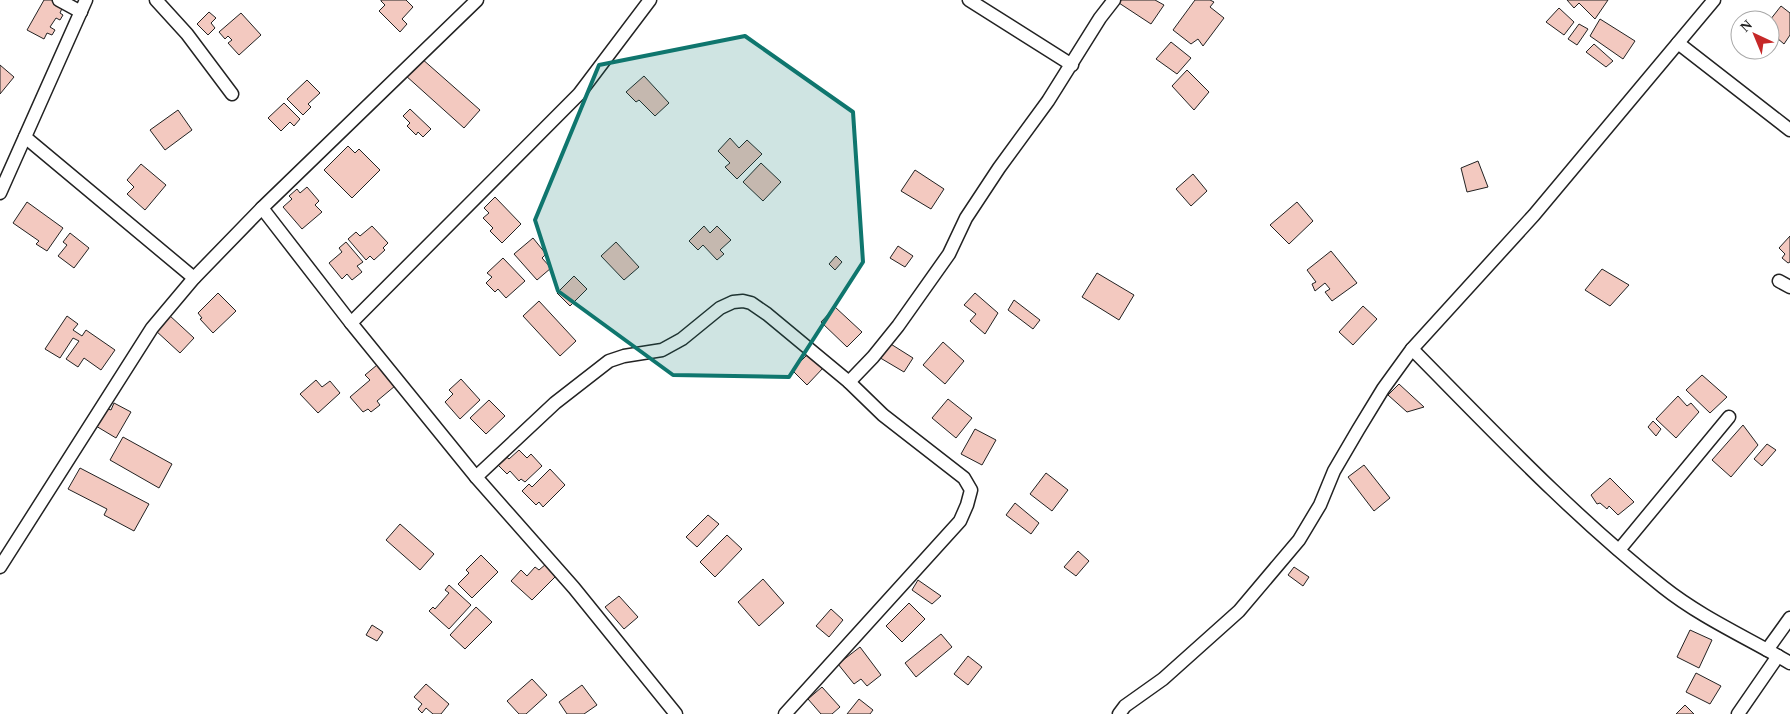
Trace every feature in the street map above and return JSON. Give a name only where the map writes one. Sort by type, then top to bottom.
[{"type":"street","points":[[59,0],[81,12]]},
{"type":"street","points":[[0,193],[86,0]]},
{"type":"street","points":[[156,0],[187,34],[232,94]]},
{"type":"street","points":[[0,567],[152,328],[194,278],[262,208],[477,0]]},
{"type":"street","points":[[351,323],[579,94],[650,0]]},
{"type":"street","points":[[969,0],[1072,65]]},
{"type":"street","points":[[849,382],[873,357],[898,326],[926,286],[948,254],[966,218],[999,168],[1048,101],[1100,18],[1114,0]]},
{"type":"street","points":[[1126,711],[1239,611],[1299,540],[1320,505],[1334,471],[1358,430],[1383,389],[1412,349],[1534,215],[1714,0]]},
{"type":"street","points":[[1678,44],[1790,130]]},
{"type":"street","points":[[25,137],[194,278]]},
{"type":"street","points":[[262,208],[351,323],[476,477],[574,588],[676,714]]},
{"type":"street","points":[[476,477],[555,403],[609,361],[624,356],[662,350],[682,339],[720,308],[732,302],[743,301],[751,303],[767,314],[849,382],[882,415],[964,478],[970,490],[967,505],[960,521],[785,714]]},
{"type":"street","points":[[1412,349],[1556,494],[1664,588],[1700,613],[1790,663]]},
{"type":"street","points":[[1619,550],[1729,417]]},
{"type":"street","points":[[1738,714],[1790,618]]},
{"type":"highlighted area","points":[[745,36],[853,112],[863,262],[789,377],[673,375],[558,291],[535,220],[599,65]]},
{"type":"building","points":[[44,0],[52,0],[63,6],[60,13],[63,15],[60,20],[56,18],[50,27],[55,30],[52,35],[47,33],[44,39],[27,30]]},
{"type":"building","points":[[381,0],[406,0],[413,7],[402,19],[407,24],[400,32],[379,11],[385,5]]},
{"type":"building","points":[[1121,0],[1155,0],[1164,5],[1151,24],[1119,3]]},
{"type":"building","points":[[1195,0],[1210,0],[1214,2],[1210,7],[1224,18],[1203,46],[1198,39],[1191,44],[1173,30]]},
{"type":"building","points":[[1567,0],[1608,0],[1595,19],[1579,3],[1574,8]]},
{"type":"building","points":[[1781,6],[1790,13],[1790,35],[1784,44],[1780,41],[1780,10],[1778,10]]},
{"type":"building","points":[[1559,8],[1574,22],[1564,35],[1546,22]]},
{"type":"building","points":[[209,12],[216,18],[211,23],[215,28],[208,35],[197,24]]},
{"type":"building","points":[[241,13],[261,35],[239,55],[228,43],[232,40],[228,36],[225,39],[219,32]]},
{"type":"building","points":[[1600,19],[1635,41],[1623,59],[1590,36]]},
{"type":"building","points":[[1579,24],[1588,29],[1577,45],[1568,39]]},
{"type":"building","points":[[1171,42],[1191,58],[1177,74],[1156,59]]},
{"type":"building","points":[[1594,44],[1613,61],[1606,67],[1586,52]]},
{"type":"building","points":[[421,58],[480,110],[464,128],[405,75]]},
{"type":"building","points":[[0,65],[14,77],[0,94]]},
{"type":"building","points":[[1187,70],[1209,92],[1194,110],[1172,86]]},
{"type":"building","points":[[644,76],[669,103],[655,116],[639,100],[636,102],[626,92]]},
{"type":"building","points":[[307,80],[320,93],[308,104],[311,107],[303,115],[287,99]]},
{"type":"building","points":[[284,103],[300,119],[294,126],[290,122],[281,131],[268,118]]},
{"type":"building","points":[[410,109],[431,129],[423,137],[418,132],[416,135],[407,126],[410,123],[403,116]]},
{"type":"building","points":[[178,110],[192,130],[165,150],[150,130]]},
{"type":"building","points":[[730,138],[739,148],[747,140],[762,154],[737,179],[725,167],[730,163],[718,151]]},
{"type":"building","points":[[348,146],[355,153],[359,149],[380,170],[352,198],[324,170]]},
{"type":"building","points":[[1478,161],[1488,187],[1467,192],[1461,168]]},
{"type":"building","points":[[761,163],[781,182],[763,201],[743,182]]},
{"type":"building","points":[[141,164],[166,185],[145,210],[127,194],[134,187],[127,180]]},
{"type":"building","points":[[915,170],[944,189],[931,209],[901,191]]},
{"type":"building","points":[[1193,174],[1207,191],[1191,206],[1176,189]]},
{"type":"building","points":[[307,187],[319,201],[315,205],[322,212],[302,229],[283,207],[292,199],[289,196],[297,189],[300,193]]},
{"type":"building","points":[[495,197],[521,224],[502,243],[490,231],[493,228],[483,218],[489,213],[484,208]]},
{"type":"building","points":[[27,202],[63,228],[47,251],[36,244],[39,241],[13,223]]},
{"type":"building","points":[[1297,202],[1313,221],[1289,244],[1270,225]]},
{"type":"building","points":[[372,226],[388,243],[383,248],[385,250],[374,260],[370,256],[366,260],[348,239],[356,232],[360,236]]},
{"type":"building","points":[[704,226],[710,233],[717,226],[731,240],[720,250],[724,254],[717,260],[703,245],[698,250],[689,241]]},
{"type":"building","points":[[70,233],[89,248],[74,268],[58,256],[67,245],[63,242]]},
{"type":"building","points":[[1790,236],[1790,262],[1788,263],[1782,258],[1785,254],[1779,248]]},
{"type":"building","points":[[533,238],[546,254],[542,258],[551,268],[537,280],[514,254]]},
{"type":"building","points":[[346,242],[363,262],[357,266],[362,272],[352,280],[347,274],[342,279],[329,263],[342,252],[339,248]]},
{"type":"building","points":[[616,242],[639,267],[624,280],[601,256]]},
{"type":"building","points":[[898,246],[913,256],[905,267],[890,258]]},
{"type":"building","points":[[1331,251],[1357,283],[1332,301],[1325,292],[1330,289],[1325,283],[1315,291],[1312,284],[1316,282],[1307,270]]},
{"type":"building","points":[[836,256],[842,262],[835,270],[829,264]]},
{"type":"building","points":[[503,258],[525,281],[506,298],[498,289],[495,292],[486,283],[492,277],[487,273]]},
{"type":"building","points":[[1602,269],[1629,285],[1610,306],[1585,290]]},
{"type":"building","points":[[1097,273],[1134,295],[1119,320],[1082,297]]},
{"type":"building","points":[[574,276],[587,289],[570,306],[557,293]]},
{"type":"building","points":[[218,293],[236,311],[213,333],[200,319],[202,318],[198,313]]},
{"type":"building","points":[[975,293],[998,313],[985,334],[970,321],[976,314],[964,305]]},
{"type":"building","points":[[1014,300],[1040,320],[1033,329],[1008,310]]},
{"type":"building","points":[[539,301],[576,341],[560,356],[523,316]]},
{"type":"building","points":[[1363,306],[1377,319],[1353,345],[1339,332]]},
{"type":"building","points":[[835,307],[862,332],[847,347],[821,322]]},
{"type":"building","points":[[169,315],[194,338],[180,353],[155,330]]},
{"type":"building","points":[[67,316],[78,324],[73,330],[82,336],[86,330],[115,350],[101,370],[84,358],[78,367],[66,359],[79,341],[73,338],[60,358],[45,349]]},
{"type":"building","points":[[886,341],[913,358],[904,372],[877,356]]},
{"type":"building","points":[[943,342],[964,361],[945,384],[923,365]]},
{"type":"building","points":[[809,353],[824,367],[807,385],[792,370]]},
{"type":"building","points":[[377,365],[395,386],[377,401],[380,405],[371,412],[368,409],[363,412],[350,397],[370,380],[365,375]]},
{"type":"building","points":[[1702,375],[1727,397],[1710,413],[1686,390]]},
{"type":"building","points":[[461,379],[480,400],[460,419],[445,402],[453,394],[449,390]]},
{"type":"building","points":[[316,380],[322,387],[330,381],[340,393],[318,413],[300,394]]},
{"type":"building","points":[[1399,384],[1424,407],[1407,412],[1388,395]]},
{"type":"building","points":[[1678,396],[1687,406],[1691,403],[1699,412],[1676,438],[1656,419]]},
{"type":"building","points":[[948,399],[972,418],[956,438],[932,418]]},
{"type":"building","points":[[489,400],[505,416],[486,434],[470,418]]},
{"type":"building","points":[[114,403],[131,412],[116,438],[96,426],[106,408],[111,410]]},
{"type":"building","points":[[1653,421],[1661,429],[1656,436],[1648,427]]},
{"type":"building","points":[[1743,425],[1758,445],[1731,477],[1712,460]]},
{"type":"building","points":[[975,429],[996,440],[982,465],[961,454]]},
{"type":"building","points":[[123,437],[172,464],[159,488],[110,460]]},
{"type":"building","points":[[1767,444],[1776,450],[1762,466],[1754,459]]},
{"type":"building","points":[[519,450],[527,458],[531,454],[542,466],[525,482],[521,479],[519,481],[510,471],[507,474],[495,462],[503,454],[509,459]]},
{"type":"building","points":[[1364,465],[1390,498],[1374,511],[1348,477]]},
{"type":"building","points":[[80,468],[149,504],[134,531],[104,515],[107,509],[68,489]]},
{"type":"building","points":[[550,469],[565,485],[543,507],[539,502],[536,505],[522,491],[529,484],[532,487]]},
{"type":"building","points":[[1046,473],[1068,490],[1052,511],[1030,494]]},
{"type":"building","points":[[1610,478],[1634,502],[1618,515],[1609,506],[1607,509],[1600,503],[1597,504],[1591,495]]},
{"type":"building","points":[[1015,503],[1039,523],[1031,534],[1006,515]]},
{"type":"building","points":[[708,515],[719,524],[697,547],[686,537]]},
{"type":"building","points":[[400,524],[434,554],[420,570],[386,540]]},
{"type":"building","points":[[727,535],[742,549],[715,577],[700,562]]},
{"type":"building","points":[[1078,551],[1089,561],[1076,576],[1064,567]]},
{"type":"building","points":[[481,555],[498,572],[472,598],[458,584],[469,573],[466,570]]},
{"type":"building","points":[[546,564],[557,575],[532,600],[511,581],[521,570],[527,576],[535,567],[539,570]]},
{"type":"building","points":[[1294,567],[1309,577],[1303,586],[1288,575]]},
{"type":"building","points":[[763,579],[784,603],[759,626],[738,602]]},
{"type":"building","points":[[918,580],[941,596],[932,604],[912,590]]},
{"type":"building","points":[[449,585],[471,605],[449,629],[429,611],[433,607],[435,609],[449,593],[445,590]]},
{"type":"building","points":[[619,596],[638,617],[624,629],[605,607]]},
{"type":"building","points":[[909,603],[925,619],[902,642],[886,626]]},
{"type":"building","points":[[476,607],[492,622],[465,649],[450,635]]},
{"type":"building","points":[[831,609],[843,620],[829,637],[816,626]]},
{"type":"building","points":[[372,625],[383,632],[377,641],[366,635]]},
{"type":"building","points":[[1690,630],[1712,640],[1699,668],[1677,657]]},
{"type":"building","points":[[941,634],[952,647],[916,677],[905,663]]},
{"type":"building","points":[[860,647],[881,675],[867,686],[861,679],[854,684],[838,664]]},
{"type":"building","points":[[968,656],[982,667],[968,685],[954,674]]},
{"type":"building","points":[[1696,673],[1721,686],[1710,704],[1686,692]]},
{"type":"building","points":[[532,679],[547,695],[526,714],[519,714],[507,701]]},
{"type":"building","points":[[426,684],[449,704],[441,714],[433,714],[426,708],[422,713],[418,709],[422,704],[414,697]]},
{"type":"building","points":[[582,685],[597,705],[584,714],[567,714],[559,702]]},
{"type":"building","points":[[822,687],[840,707],[832,714],[821,714],[808,699]]},
{"type":"building","points":[[859,699],[873,710],[870,714],[847,714]]},
{"type":"building","points":[[1685,705],[1694,714],[1676,714]]}]
